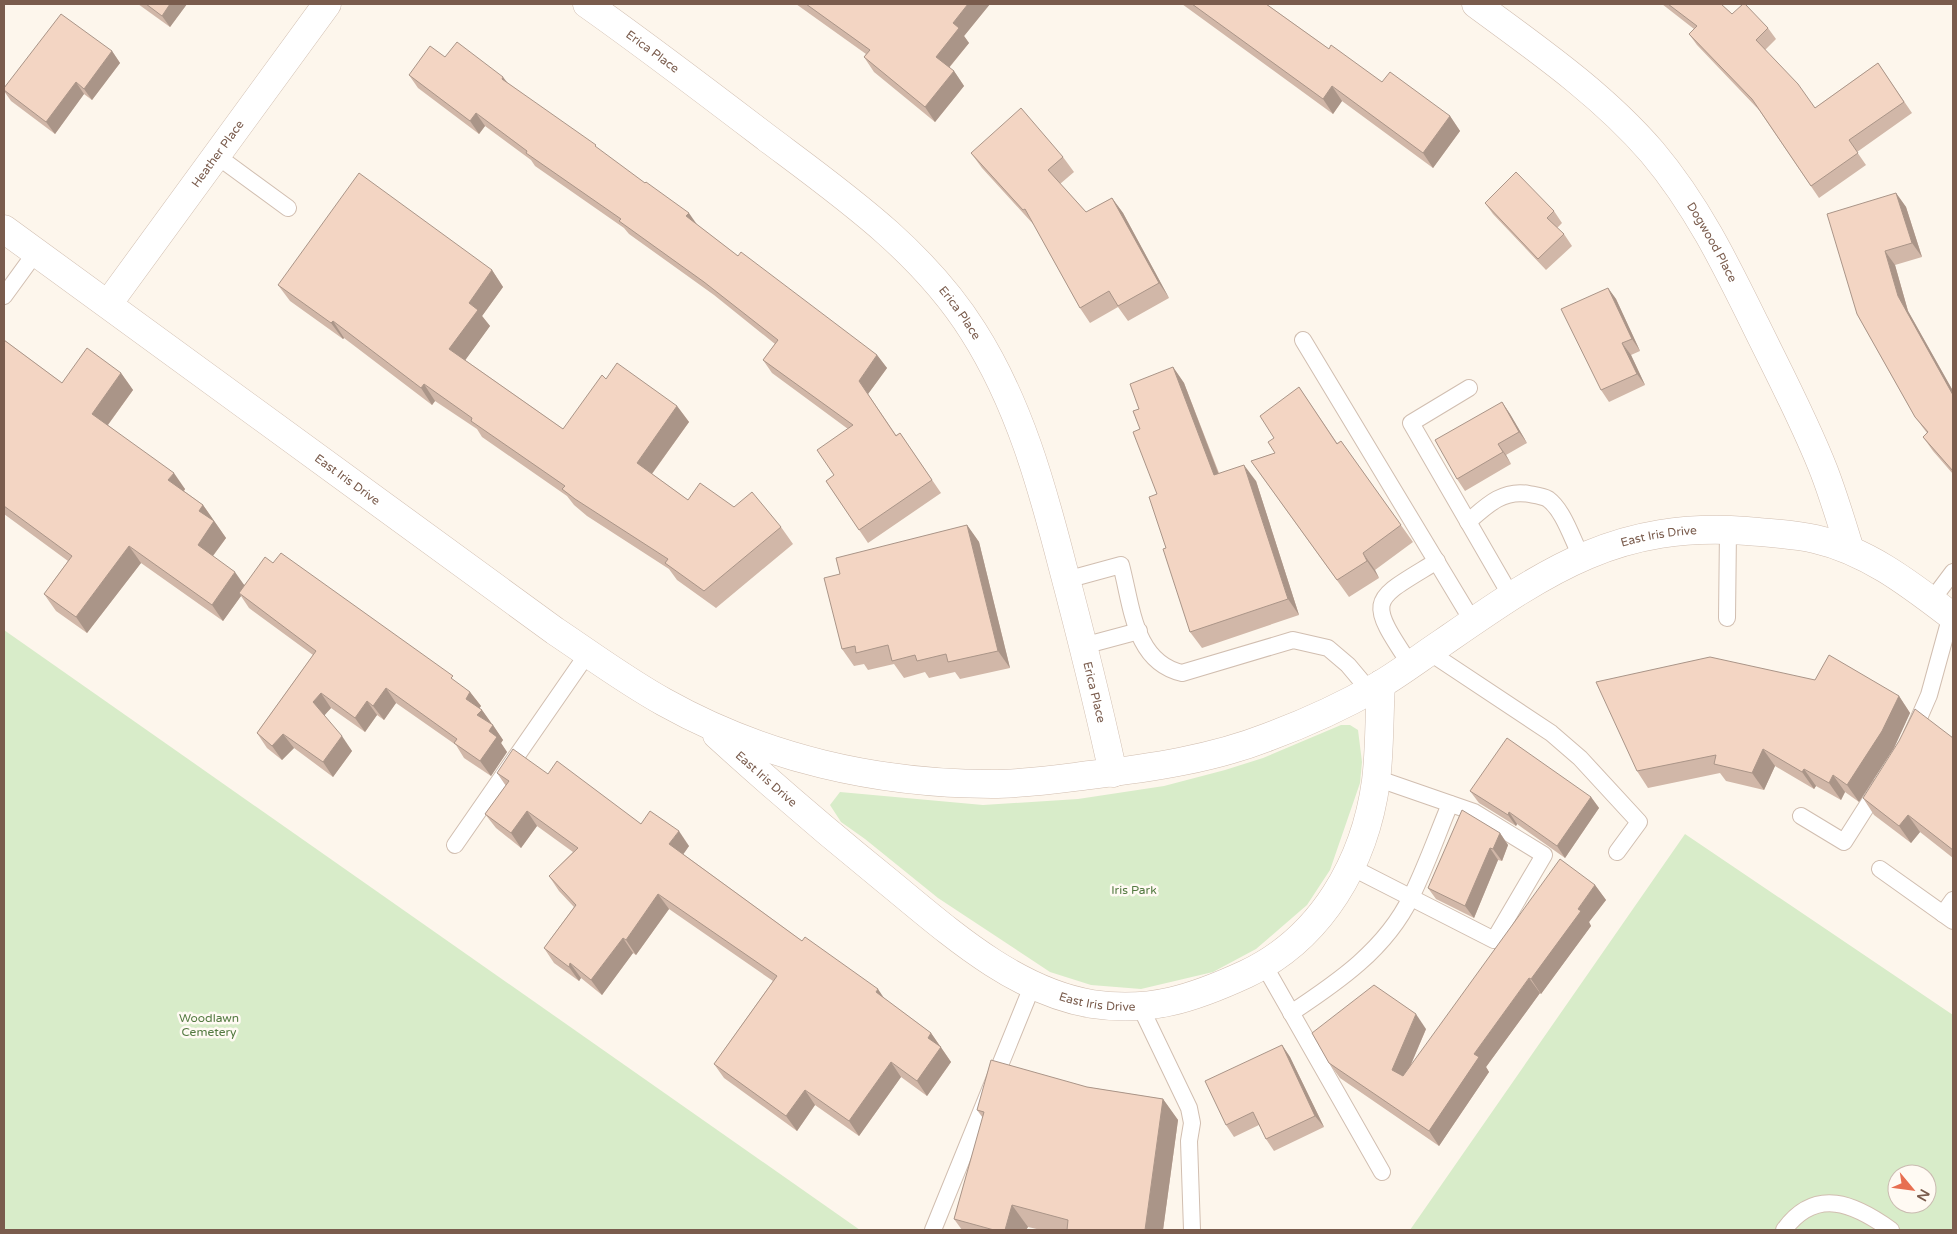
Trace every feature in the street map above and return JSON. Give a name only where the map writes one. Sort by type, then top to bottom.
[{"type":"street","name":"Heather Place","points":[[108,304],[327,4]]},
{"type":"street","name":"Erica Place","points":[[587,4],[848,199],[892,237],[952,301],[989,358],[1016,415],[1042,489],[1083,646],[1113,773]]},
{"type":"street","name":"Dogwood Place","points":[[1476,4],[1542,53],[1614,113],[1651,152],[1696,210],[1717,247],[1824,470],[1850,550]]},
{"type":"street","name":"East Iris Drive","points":[[4,228],[588,653],[665,702],[699,720],[749,741],[822,766],[882,776],[938,782],[994,784],[1113,773],[1228,751],[1266,738],[1344,705],[1375,687],[1511,596],[1581,556],[1642,537],[1673,531],[1728,530],[1792,535],[1818,540],[1850,550],[1885,568],[1945,611]]},
{"type":"street","name":"East Iris Drive","points":[[699,720],[809,817],[946,929],[981,954],[1033,984],[1091,1004],[1154,1007],[1214,988],[1264,966],[1290,947],[1309,929],[1330,903],[1351,867],[1366,828],[1376,778],[1375,687]]},
{"type":"lane","points":[[217,156],[288,208]]},
{"type":"lane","points":[[4,296],[36,252]]},
{"type":"lane","points":[[1303,340],[1473,622]]},
{"type":"lane","points":[[1469,388],[1411,423],[1511,596]]},
{"type":"lane","points":[[1468,522],[1492,501],[1505,495],[1520,492],[1534,495],[1547,499],[1558,511],[1581,556]]},
{"type":"lane","points":[[1727,618],[1728,530]]},
{"type":"lane","points":[[1437,561],[1390,590],[1382,599],[1380,612],[1386,628],[1419,658],[1551,733],[1580,758],[1639,822],[1617,852]]},
{"type":"lane","points":[[1066,580],[1121,566],[1143,645],[1148,654],[1163,666],[1182,673],[1293,640],[1317,644],[1337,654],[1375,687]]},
{"type":"lane","points":[[1906,745],[1929,695],[1953,572]]},
{"type":"lane","points":[[1083,646],[1139,631]]},
{"type":"lane","points":[[456,845],[588,653]]},
{"type":"lane","points":[[1801,816],[1844,842],[1886,777]]},
{"type":"lane","points":[[1351,867],[1494,940],[1544,855],[1474,812],[1376,778]]},
{"type":"lane","points":[[1291,1013],[1362,962],[1394,924],[1411,898],[1450,804]]},
{"type":"lane","points":[[1880,869],[1948,918],[1953,900]]},
{"type":"lane","points":[[1264,966],[1382,1172]]},
{"type":"lane","points":[[933,1230],[1033,984]]},
{"type":"lane","points":[[1140,1006],[1189,1108],[1192,1123],[1189,1141],[1192,1230]]},
{"type":"lane","points":[[1784,1230],[1793,1219],[1810,1208],[1836,1203],[1859,1209],[1891,1230]]},
{"type":"green space","name":"Woodlawn Cemetery","points":[[4,630],[860,1230],[4,1230]]},
{"type":"green space","name":"Iris Park","points":[[1341,725],[1350,725],[1358,730],[1362,762],[1360,783],[1330,870],[1307,905],[1256,949],[1213,972],[1141,989],[1091,985],[1050,972],[938,898],[841,822],[830,805],[840,792],[983,805],[1078,799],[1164,786],[1263,758]]},
{"type":"green space","points":[[1685,834],[1953,1015],[1953,1230],[1410,1230]]},
{"type":"building","points":[[146,4],[170,4],[162,16]]},
{"type":"building","points":[[806,4],[968,4],[953,23],[959,28],[936,57],[954,71],[925,107],[864,57],[870,50]]},
{"type":"building","points":[[1192,4],[1266,4],[1329,49],[1331,45],[1382,82],[1390,72],[1450,116],[1423,153],[1332,86],[1323,99]]},
{"type":"building","points":[[1668,4],[1721,4],[1732,14],[1745,4],[1768,28],[1756,40],[1798,84],[1815,108],[1878,63],[1904,102],[1849,140],[1858,153],[1811,186],[1752,99],[1689,34],[1697,26]]},
{"type":"building","points":[[61,14],[112,51],[84,89],[76,82],[46,122],[4,90],[4,88]]},
{"type":"building","points":[[457,42],[503,77],[502,79],[689,213],[686,216],[738,256],[741,252],[877,355],[859,381],[896,436],[900,433],[932,480],[859,530],[826,481],[834,475],[817,450],[853,425],[763,360],[778,340],[704,282],[619,221],[621,219],[526,153],[527,151],[476,113],[470,121],[409,75],[430,46],[445,57]]},
{"type":"building","points":[[1021,108],[1063,157],[1048,170],[1086,212],[1112,198],[1159,283],[1118,306],[1109,291],[1080,308],[1025,209],[1023,210],[971,153]]},
{"type":"building","points":[[1516,172],[1554,211],[1547,218],[1564,234],[1538,259],[1485,203]]},
{"type":"building","points":[[359,173],[492,270],[469,303],[478,310],[449,349],[563,429],[602,375],[606,379],[617,363],[677,406],[637,463],[688,500],[700,483],[734,507],[752,492],[781,527],[704,591],[665,563],[668,559],[575,499],[562,489],[565,486],[471,421],[472,418],[424,384],[421,388],[333,321],[331,323],[278,285]]},
{"type":"building","points":[[1896,193],[1912,243],[1885,251],[1898,296],[1953,395],[1953,471],[1923,437],[1928,432],[1915,417],[1857,314],[1827,214]]},
{"type":"building","points":[[1608,288],[1632,339],[1622,343],[1637,374],[1601,390],[1561,309]]},
{"type":"building","points":[[4,340],[62,383],[87,348],[121,373],[92,414],[174,473],[168,480],[203,505],[199,511],[214,521],[198,545],[235,572],[212,605],[129,546],[76,617],[44,594],[72,556],[4,506]]},
{"type":"building","points":[[1173,367],[1214,475],[1244,465],[1288,599],[1190,632],[1163,549],[1166,548],[1149,497],[1157,494],[1133,432],[1140,429],[1133,411],[1139,409],[1130,384]]},
{"type":"building","points":[[1299,387],[1337,444],[1341,441],[1401,525],[1363,553],[1367,561],[1337,580],[1251,461],[1275,453],[1268,442],[1274,438],[1260,416]]},
{"type":"building","points":[[1502,402],[1519,432],[1498,444],[1503,452],[1457,479],[1435,440]]},
{"type":"building","points":[[967,525],[998,651],[948,662],[946,654],[917,661],[915,655],[892,661],[888,645],[856,653],[855,646],[842,649],[824,578],[840,574],[836,558]]},
{"type":"building","points":[[281,553],[453,676],[451,678],[470,692],[466,699],[482,710],[477,715],[493,725],[489,731],[497,737],[480,761],[454,743],[457,739],[386,688],[373,706],[367,701],[355,718],[321,693],[313,702],[342,736],[323,762],[283,734],[272,746],[257,733],[316,651],[239,593],[265,557],[273,563]]},
{"type":"building","points":[[1829,655],[1899,696],[1882,731],[1847,785],[1833,775],[1829,783],[1804,769],[1802,772],[1763,749],[1752,773],[1714,764],[1716,755],[1637,771],[1596,682],[1710,657],[1815,680]]},
{"type":"building","points":[[1915,709],[1953,738],[1953,850],[1908,815],[1899,826],[1863,798],[1899,741]]},
{"type":"building","points":[[1507,738],[1591,797],[1557,846],[1509,812],[1508,815],[1470,791]]},
{"type":"building","points":[[513,749],[548,774],[557,761],[641,824],[650,811],[679,831],[669,844],[802,941],[805,937],[878,989],[876,992],[931,1033],[928,1038],[941,1047],[917,1081],[891,1062],[849,1121],[805,1090],[786,1116],[714,1064],[777,976],[658,894],[626,940],[623,938],[591,980],[570,963],[569,967],[544,948],[576,905],[549,876],[578,848],[527,811],[511,833],[485,814],[509,781],[497,773]]},
{"type":"building","points":[[1462,810],[1500,833],[1493,849],[1490,848],[1465,906],[1428,888]]},
{"type":"building","points":[[1560,859],[1595,885],[1578,909],[1581,911],[1474,1054],[1479,1057],[1429,1131],[1329,1063],[1312,1033],[1374,985],[1416,1014],[1392,1070],[1403,1076]]},
{"type":"building","points":[[1282,1045],[1315,1116],[1266,1139],[1253,1112],[1226,1125],[1205,1081]]},
{"type":"building","points":[[991,1060],[1087,1087],[1163,1099],[1145,1230],[1067,1230],[1068,1220],[1012,1205],[1005,1230],[994,1230],[954,1219],[984,1112],[977,1110]]}]
